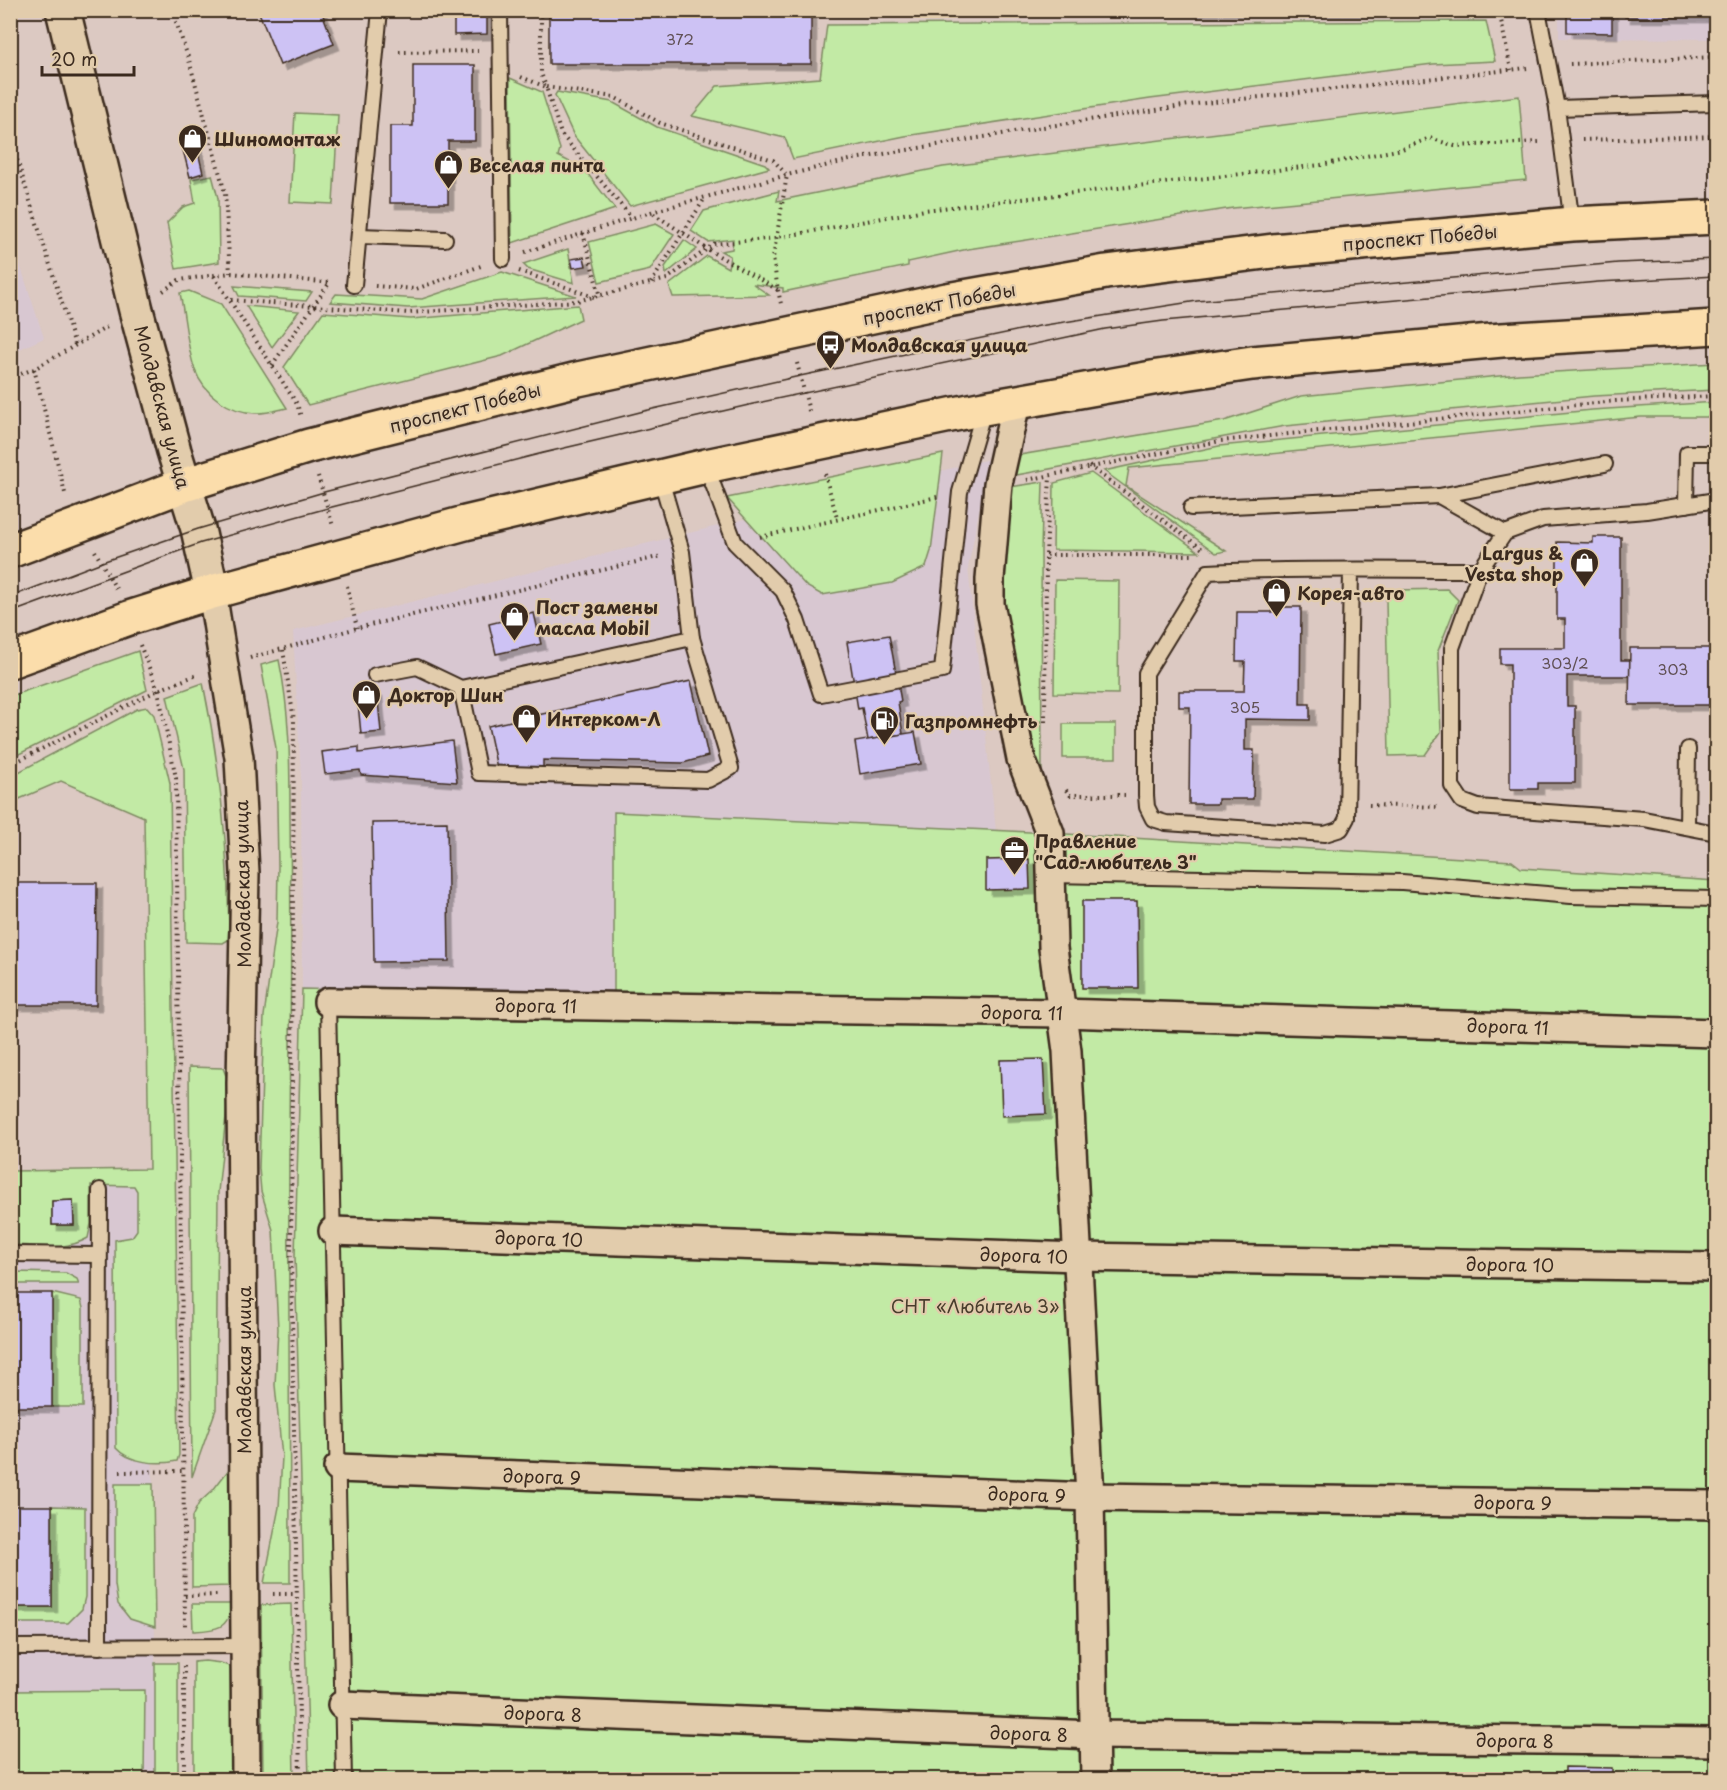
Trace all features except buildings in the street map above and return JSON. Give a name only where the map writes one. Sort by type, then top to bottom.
[{"type":"main road","name":"проспект Победы","points":[[10,550],[184,484],[309,446],[578,379],[947,300],[1106,272],[1273,251],[1572,224],[1716,217]]},
{"type":"main road","points":[[10,661],[129,618],[212,592],[465,523],[660,476],[984,408],[1252,363],[1502,340],[1716,327]]},
{"type":"street","name":"Молдавская улица","points":[[63,10],[136,310],[198,529],[212,592],[239,758],[245,873],[241,1083],[246,1779]]},
{"type":"street","points":[[1016,403],[998,484],[990,604],[1021,759],[1050,833],[1053,948],[1067,1051],[1090,1497],[1095,1779]]},
{"type":"street","name":"дорога 11","points":[[328,1002],[1061,1012],[1716,1033]]},
{"type":"street","name":"дорога 10","points":[[333,1231],[1077,1257],[1716,1267]]},
{"type":"street","name":"дорога 9","points":[[338,1468],[1090,1497],[1716,1505]]},
{"type":"street","name":"дорога 8","points":[[342,1706],[1094,1736],[1716,1742]]},
{"type":"lane","points":[[354,285],[380,10]]},
{"type":"lane","points":[[500,10],[504,259]]},
{"type":"lane","points":[[1538,10],[1557,108],[1572,224]]},
{"type":"lane","points":[[1557,108],[1716,103]]},
{"type":"lane","points":[[358,236],[445,239]]},
{"type":"lane","points":[[706,466],[735,543],[783,591],[788,600],[797,620],[821,694],[942,671],[960,492],[984,408]]},
{"type":"lane","points":[[1686,505],[1686,453],[1716,453]]},
{"type":"lane","points":[[1191,508],[1439,496],[1605,464]]},
{"type":"lane","points":[[461,688],[479,773],[708,780],[731,768],[692,638],[682,552],[660,476]]},
{"type":"lane","points":[[1439,496],[1505,533]]},
{"type":"lane","points":[[1716,500],[1647,512],[1543,519],[1505,533],[1480,570],[1452,648],[1452,786],[1462,801],[1478,807],[1644,819],[1716,833]]},
{"type":"lane","points":[[1351,570],[1348,804],[1347,818],[1341,829],[1325,834],[1166,823],[1153,819],[1147,807],[1146,795],[1146,673],[1208,572],[1351,570],[1480,570]]},
{"type":"lane","points":[[375,675],[417,667],[461,688],[692,638]]},
{"type":"lane","points":[[1686,827],[1688,748]]},
{"type":"lane","points":[[1050,875],[1402,882],[1571,896],[1716,899]]},
{"type":"lane","points":[[328,1002],[344,1779]]},
{"type":"lane","points":[[99,1647],[98,1255],[100,1190]]},
{"type":"lane","points":[[10,1254],[98,1255]]},
{"type":"lane","points":[[10,1647],[245,1646]]},
{"type":"path","points":[[172,10],[189,60],[225,193],[230,273]]},
{"type":"path","points":[[542,10],[541,73],[561,134],[632,218]]},
{"type":"path","points":[[1499,10],[1511,70]]},
{"type":"path","points":[[377,52],[501,51]]},
{"type":"path","points":[[10,378],[34,369],[136,310],[179,280],[230,273],[416,289],[651,212],[787,175],[866,157],[1196,104],[1548,65],[1716,57]]},
{"type":"path","points":[[501,70],[546,87],[614,97],[660,123],[773,160],[787,175]]},
{"type":"path","points":[[231,300],[408,314],[577,301],[667,279],[714,244],[776,238],[925,210],[1321,165],[1402,149],[1430,138],[1455,146],[1561,140],[1716,136]]},
{"type":"path","points":[[10,137],[75,345]]},
{"type":"path","points":[[787,175],[773,258],[788,333],[837,518]]},
{"type":"path","points":[[651,284],[705,198]]},
{"type":"path","points":[[651,212],[707,249],[778,290]]},
{"type":"path","points":[[583,233],[597,297]]},
{"type":"path","points":[[504,259],[510,268],[597,297]]},
{"type":"path","points":[[214,275],[297,404],[324,492],[357,628]]},
{"type":"path","points":[[272,365],[330,282]]},
{"type":"path","points":[[34,369],[64,493],[79,525],[111,576],[158,690],[176,778],[184,1779]]},
{"type":"path","points":[[1046,555],[1210,555],[1089,466]]},
{"type":"path","points":[[1045,732],[1046,555],[1050,476]]},
{"type":"path","points":[[283,650],[294,720],[291,1256],[300,1779]]},
{"type":"path","points":[[10,765],[158,690],[224,665],[275,652]]},
{"type":"path","points":[[1064,788],[1070,795],[1146,795]]},
{"type":"path","points":[[1348,804],[1440,807],[1462,801]]},
{"type":"path","points":[[127,1472],[183,1472]]},
{"type":"shaded area","points":[[1559,11],[1716,11],[1716,39],[1559,38]]},
{"type":"shaded area","points":[[11,237],[44,338],[10,353]]},
{"type":"shaded area","points":[[989,459],[968,568],[996,831],[614,812],[614,996],[302,989],[301,777],[293,631]]},
{"type":"shaded area","points":[[149,1169],[155,1779],[11,1779],[10,1171]]},
{"type":"green space","points":[[1486,21],[1495,61],[1433,64],[1150,99],[905,136],[793,159],[785,138],[692,116],[717,86],[820,78],[827,25]]},
{"type":"green space","points":[[510,78],[542,92],[560,149],[558,156],[584,169],[615,209],[512,243]]},
{"type":"green space","points":[[557,92],[612,102],[657,127],[765,164],[769,168],[630,206],[574,136],[555,95]]},
{"type":"green space","points":[[1519,96],[1526,180],[1233,208],[968,249],[908,262],[908,266],[783,292],[783,288],[753,284],[769,295],[673,297],[669,285],[707,256],[728,268],[730,256],[721,251],[732,249],[733,239],[708,242],[691,231],[704,211],[779,191],[777,201],[943,167]]},
{"type":"green space","points":[[295,113],[338,115],[333,204],[290,202]]},
{"type":"green space","points":[[212,175],[218,198],[219,262],[176,269],[167,223],[183,207],[195,203],[191,179]]},
{"type":"green space","points":[[656,224],[674,234],[650,270],[599,282],[589,242]]},
{"type":"green space","points":[[684,240],[697,249],[666,274],[665,267]]},
{"type":"green space","points":[[568,249],[574,283],[528,269],[523,264]]},
{"type":"green space","points":[[502,272],[576,296],[408,308],[330,302],[336,294],[422,299]]},
{"type":"green space","points":[[234,286],[312,292],[306,301],[239,296]]},
{"type":"green space","points":[[189,291],[221,304],[287,408],[263,413],[246,412],[227,406],[205,387],[195,370],[186,332],[180,293]]},
{"type":"green space","points":[[578,305],[581,319],[502,356],[308,405],[284,367],[323,312],[411,319]]},
{"type":"green space","points":[[246,306],[299,311],[272,347]]},
{"type":"green space","points":[[1716,363],[1716,390],[1594,396],[1285,426],[1011,476],[1014,456],[1224,421],[1301,396],[1519,374]]},
{"type":"green space","points":[[1716,402],[1716,417],[1641,417],[1129,468],[1126,486],[1226,551],[1216,553],[1104,471],[1219,446],[1592,410]]},
{"type":"green space","points":[[943,454],[931,551],[926,567],[892,583],[822,595],[806,586],[727,498]]},
{"type":"green space","points":[[1091,473],[1199,552],[1053,550],[1054,483]]},
{"type":"green space","points":[[1043,482],[1042,772],[1034,762],[1002,596],[1010,487]]},
{"type":"green space","points":[[1055,580],[1119,581],[1118,694],[1054,693]]},
{"type":"green space","points":[[1447,589],[1458,600],[1438,651],[1441,732],[1425,755],[1389,756],[1386,599],[1396,590]]},
{"type":"green space","points":[[138,651],[147,690],[11,758],[11,696]]},
{"type":"green space","points":[[279,660],[289,738],[290,777],[290,1583],[264,1583],[279,1507],[282,1457],[275,1385],[278,1329],[273,1230],[261,1191],[259,1168],[264,1016],[277,922],[278,866],[276,748],[261,665]]},
{"type":"green space","points":[[203,683],[214,744],[225,836],[229,929],[228,940],[223,943],[186,942],[184,769],[167,696]]},
{"type":"green space","points":[[147,707],[154,715],[170,783],[179,1455],[177,1461],[161,1463],[136,1460],[116,1448],[115,1240],[132,1237],[137,1230],[137,1191],[134,1186],[91,1185],[91,1224],[88,1238],[60,1246],[11,1245],[10,1171],[149,1169],[144,817],[61,781],[10,803],[11,776],[137,709]],"holes":[[[73,1200],[74,1225],[52,1225],[52,1201]]]},
{"type":"green space","points":[[1063,724],[1116,724],[1116,758],[1063,758]]},
{"type":"green space","name":"СНТ «Любитель 3»","points":[[614,812],[1050,833],[1512,861],[1521,868],[1716,881],[1716,1779],[309,1779],[295,1256],[302,989],[614,996]]},
{"type":"green space","points":[[189,1067],[223,1068],[228,1081],[218,1192],[216,1409],[192,1477]]},
{"type":"green space","points":[[11,1272],[66,1273],[77,1279],[79,1284],[11,1284]]},
{"type":"green space","points":[[52,1293],[81,1300],[83,1308],[83,1407],[52,1407]]},
{"type":"green space","points":[[230,1468],[230,1586],[192,1587],[192,1517],[199,1503],[213,1490]]},
{"type":"green space","points":[[115,1484],[153,1484],[155,1627],[130,1619],[118,1604],[115,1585]]},
{"type":"green space","points":[[52,1506],[85,1507],[85,1597],[82,1609],[68,1623],[11,1623],[11,1607],[52,1607]]},
{"type":"green space","points":[[192,1604],[231,1604],[230,1613],[228,1619],[220,1627],[193,1631]]},
{"type":"green space","points":[[291,1604],[294,1779],[263,1779],[261,1605]]},
{"type":"green space","points":[[205,1661],[231,1667],[234,1678],[234,1779],[194,1779],[194,1662]]},
{"type":"green space","points":[[155,1663],[178,1663],[178,1779],[155,1779]]},
{"type":"green space","points":[[145,1690],[144,1779],[11,1779],[11,1691]]},
{"type":"tram line","points":[[10,597],[198,529],[324,492],[644,411],[1039,326],[1197,301],[1618,263],[1716,259]]},
{"type":"tram line","points":[[10,613],[201,543],[328,508],[543,453],[753,404],[1105,329],[1163,321],[1598,282],[1716,276]]},
{"type":"place","name":"Шиномонтаж","points":[[193,164]]},
{"type":"place","name":"Веселая пинта","points":[[448,190]]},
{"type":"place","name":"Молдавская улица","points":[[830,370]]},
{"type":"place","name":"Largus & Vesta shop","points":[[1584,588]]},
{"type":"place","name":"Корея-авто","points":[[1276,618]]},
{"type":"place","name":"Пост замены масла Mobil","points":[[515,642]]},
{"type":"place","name":"Доктор Шин","points":[[367,720]]},
{"type":"place","name":"Интерком-Л","points":[[526,744]]},
{"type":"place","name":"Газпромнефть","points":[[884,746]]},
{"type":"place","name":"Правление \"Сад-любитель 3\"","points":[[1014,876]]}]
